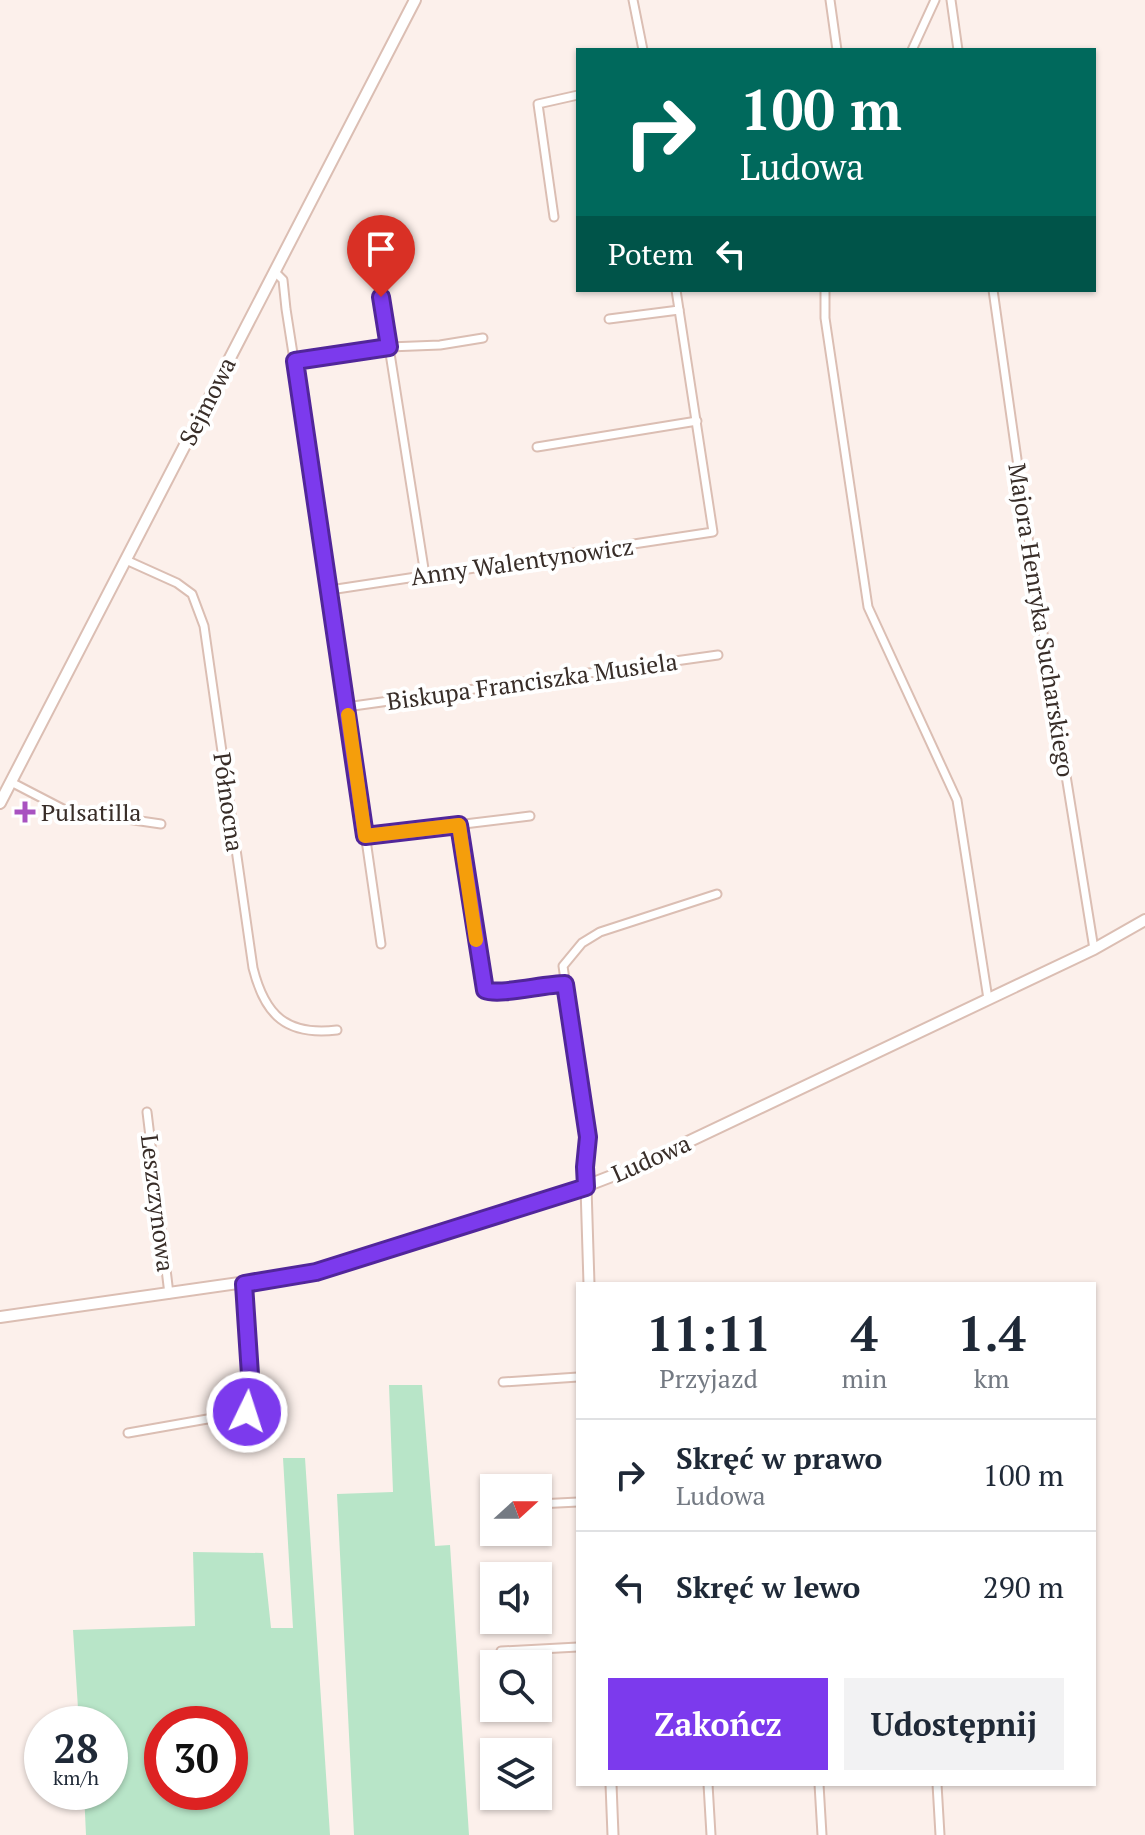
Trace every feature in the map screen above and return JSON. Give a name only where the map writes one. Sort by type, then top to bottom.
[{"type":"main road","name":"Sejmowa","points":[[0,803],[415,0]]},
{"type":"main road","name":"Ludowa","points":[[0,1317],[316,1272],[586,1187],[635,1167],[1094,949],[1145,917]]},
{"type":"street","points":[[633,0],[643,48]]},
{"type":"street","points":[[830,0],[837,48]]},
{"type":"street","points":[[913,48],[935,0]]},
{"type":"street","points":[[951,0],[958,48]]},
{"type":"street","points":[[554,217],[538,104],[576,95]]},
{"type":"street","points":[[274,271],[284,282],[381,944]]},
{"type":"street","points":[[377,271],[425,575]]},
{"type":"street","points":[[537,447],[697,421],[676,292]]},
{"type":"street","points":[[825,292],[825,318],[868,607],[958,805],[988,999]]},
{"type":"street","name":"Majora Henryka Sucharskiego","points":[[993,292],[1032,565],[1094,949]]},
{"type":"street","points":[[609,319],[679,310]]},
{"type":"street","points":[[295,361],[389,347],[440,345],[483,338]]},
{"type":"street","name":"Anny Walentynowicz","points":[[330,590],[713,532],[697,421]]},
{"type":"street","name":"Północna","points":[[126,560],[177,583],[192,594],[204,626],[253,968],[262,994],[270,1008],[292,1027],[314,1033],[337,1030]]},
{"type":"street","name":"Biskupa Franciszka Musiela","points":[[346,707],[718,655]]},
{"type":"street","points":[[11,782],[65,810],[161,824]]},
{"type":"street","points":[[365,836],[530,816]]},
{"type":"street","points":[[459,825],[485,990],[500,992],[565,984]]},
{"type":"street","points":[[589,1282],[585,1167],[588,1137],[563,966],[590,937],[717,894]]},
{"type":"street","name":"Leszczynowa","points":[[147,1112],[169,1294]]},
{"type":"street","points":[[128,1433],[247,1412],[252,1405],[244,1284]]},
{"type":"street","points":[[503,1382],[576,1377]]},
{"type":"street","points":[[552,1503],[576,1502]]},
{"type":"street","points":[[520,1650],[576,1647]]},
{"type":"street","points":[[611,1786],[613,1835]]},
{"type":"street","points":[[708,1786],[711,1835]]},
{"type":"street","points":[[819,1786],[822,1835]]},
{"type":"street","points":[[937,1786],[940,1835]]},
{"type":"green space","points":[[389,1385],[422,1385],[435,1546],[450,1545],[469,1835],[354,1835],[337,1494],[393,1492]]},
{"type":"green space","points":[[283,1458],[305,1458],[330,1835],[86,1835],[85,1810],[128,1810],[128,1706],[78,1706],[73,1630],[195,1626],[193,1552],[263,1553],[271,1628],[293,1628]]},
{"type":"slow traffic","points":[[348,715],[365,836],[459,825],[476,940]]},
{"type":"place","name":"Pulsatilla","points":[[25,812]]},
{"type":"route","points":[[247,1412],[252,1405],[244,1284],[316,1272],[586,1187],[588,1137],[565,984],[500,992],[485,990],[459,825],[365,836],[295,361],[389,347],[381,297]]}]
